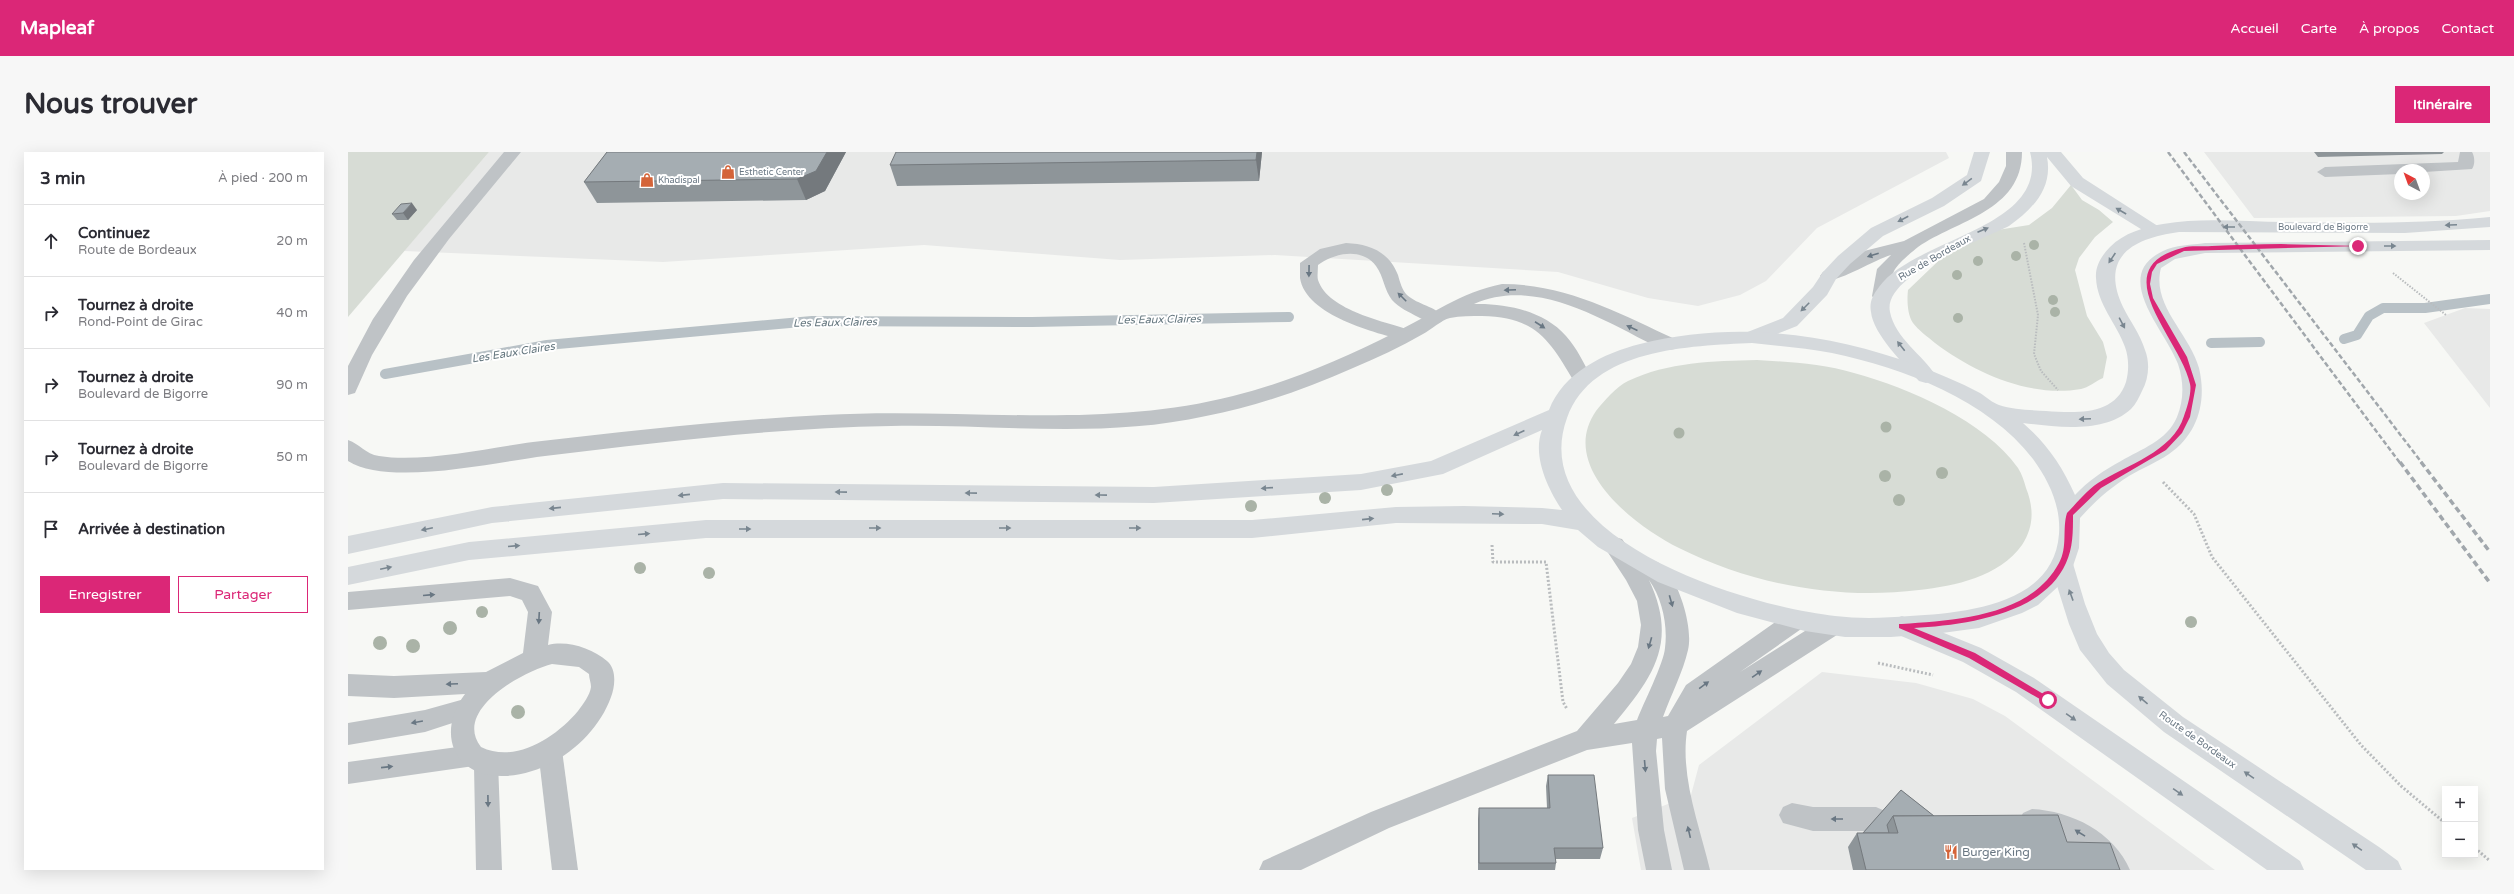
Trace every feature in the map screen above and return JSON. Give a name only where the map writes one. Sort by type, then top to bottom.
[{"type":"main road","points":[[1752,337],[1790,322],[1820,291],[1829,276],[1877,232],[1938,202],[1975,177],[1982,152]]},
{"type":"main road","name":"Rue de Bordeaux","points":[[1881,296],[1893,280],[1916,266],[2003,222],[2021,206],[2036,192],[2041,172],[2038,152]]},
{"type":"main road","points":[[2052,152],[2077,182],[2099,197],[2155,230]]},
{"type":"main road","name":"Boulevard de Bigorre","points":[[1995,412],[2090,420],[2124,405],[2137,381],[2138,363],[2134,345],[2106,288],[2105,272],[2111,257],[2125,243],[2138,236],[2155,230],[2199,227],[2412,226],[2490,222]]},
{"type":"main road","name":"Boulevard de Bigorre","points":[[2070,515],[2098,486],[2142,459],[2150,457],[2164,448],[2180,432],[2187,417],[2193,385],[2184,357],[2151,298],[2147,284],[2149,272],[2155,263],[2168,254],[2184,249],[2281,245],[2490,245]]},
{"type":"main road","points":[[1881,296],[1880,311],[1887,326],[1926,376]]},
{"type":"main road","points":[[1752,337],[1840,349],[1888,362],[1926,376],[1995,412],[2026,436],[2048,460],[2061,485],[2070,515],[2069,542],[2063,563],[2054,578],[2028,600],[1984,616],[1946,624],[1902,626],[1832,626],[1796,620],[1731,602],[1652,568],[1614,545],[1584,522],[1563,494],[1553,471],[1549,444],[1554,416],[1582,378],[1612,360],[1641,349],[1668,344],[1752,337]]},
{"type":"main road","points":[[348,545],[492,515],[723,491],[1154,495],[1361,482],[1435,468],[1554,416]]},
{"type":"main road","points":[[348,576],[469,551],[706,529],[1252,529],[1396,516],[1490,514],[1542,516],[1584,522]]},
{"type":"main road","name":"Route de Bordeaux","points":[[2063,563],[2066,580],[2089,643],[2120,680],[2184,732],[2356,846],[2388,870]]},
{"type":"main road","points":[[1902,626],[1972,655],[2025,685],[2290,870]]},
{"type":"street","points":[[348,388],[357,365],[384,316],[451,225],[513,152]]},
{"type":"street","points":[[348,448],[351,452],[374,464],[406,466],[733,426],[890,419],[1126,419],[1174,415],[1233,404],[1287,388],[1407,335],[1472,297],[1500,291],[1524,290],[1551,293],[1576,301],[1668,344]]},
{"type":"street","points":[[1435,318],[1463,311],[1487,310],[1538,322],[1556,336],[1570,356],[1582,378]]},
{"type":"street","points":[[348,601],[510,587],[530,593],[540,612],[534,658]]},
{"type":"street","points":[[568,654],[582,656],[592,662],[600,671],[603,682],[598,704],[590,717],[575,733],[550,750],[528,759],[506,764],[479,759],[462,743],[461,727],[468,708],[491,682],[512,668],[534,658],[568,654]]},
{"type":"street","points":[[348,685],[394,687],[491,682]]},
{"type":"lane","points":[[1829,276],[1870,256],[1910,245],[1990,202],[2006,184],[2014,166],[2014,152]]},
{"type":"lane","points":[[2325,172],[2466,166],[2466,154]]},
{"type":"lane","points":[[1881,296],[1886,269],[1910,245]]},
{"type":"lane","points":[[1407,335],[1339,313],[1322,301],[1311,285],[1307,273],[1309,263],[1332,250],[1356,249],[1369,252],[1383,262],[1392,286],[1402,300],[1435,318]]},
{"type":"lane","points":[[1586,739],[1629,687],[1645,662],[1653,634],[1649,603],[1634,569],[1614,545]]},
{"type":"lane","points":[[1652,568],[1668,589],[1675,616],[1677,649],[1645,731],[1644,751],[1651,830],[1659,870]]},
{"type":"lane","points":[[1697,870],[1676,781],[1674,739],[1677,725],[1685,706],[1694,692],[1796,620]]},
{"type":"lane","points":[[1272,870],[1380,820],[1586,739],[1677,725],[1832,626]]},
{"type":"lane","points":[[348,734],[425,721],[468,708]]},
{"type":"lane","points":[[550,750],[565,870]]},
{"type":"lane","points":[[348,773],[388,767],[425,765],[479,759],[489,870]]},
{"type":"lane","points":[[1792,814],[1813,819],[1876,819]]},
{"type":"lane","points":[[2012,820],[2043,821],[2064,824],[2100,849],[2117,870]]},
{"type":"path","points":[[2023,241],[2024,262],[2033,290],[2038,324],[2033,346],[2034,356],[2039,368],[2058,390]]},
{"type":"path","points":[[2425,298],[2446,315]]},
{"type":"path","points":[[2142,459],[2194,514],[2212,558],[2361,745],[2401,786],[2444,822]]},
{"type":"path","points":[[1490,514],[1494,562],[1546,562],[1563,702],[1586,739]]},
{"type":"path","points":[[2478,851],[2490,861]]},
{"type":"shaded area","points":[[348,152],[489,152],[348,317]]},
{"type":"shaded area","points":[[489,152],[1946,152],[1949,158],[1817,228],[1766,281],[1740,295],[1698,306],[1648,298],[1558,272],[1275,255],[1120,260],[924,245],[663,262],[404,251]]},
{"type":"shaded area","points":[[2204,152],[2490,152],[2490,211],[2456,216],[2254,218]]},
{"type":"shaded area","points":[[2071,185],[2082,200],[2099,210],[2113,222],[2095,237],[2079,258],[2075,270],[2087,316],[2103,342],[2107,357],[2103,378],[2081,389],[2062,391],[2042,390],[2004,381],[1985,373],[1951,354],[1915,326],[1909,311],[1908,290],[1955,245],[1991,231],[2029,225],[2052,208]]},
{"type":"shaded area","points":[[2465,308],[2490,309],[2490,408],[2424,323]]},
{"type":"shaded area","points":[[1757,360],[1818,365],[1875,379],[1921,397],[1966,421],[1986,435],[2004,451],[2022,475],[2029,495],[2032,517],[2029,531],[2022,545],[2001,565],[1975,578],[1947,586],[1919,590],[1888,593],[1858,593],[1796,587],[1736,572],[1679,548],[1642,526],[1607,493],[1594,473],[1586,453],[1587,432],[1596,411],[1615,390],[1628,381],[1643,375],[1675,366],[1707,362]]},
{"type":"shaded area","points":[[1822,672],[1916,683],[1973,699],[2005,716],[2215,870],[1641,870],[1632,818],[1691,795],[1699,765]]},
{"type":"building","points":[[607,152],[827,152],[816,171],[797,179],[584,182]]},
{"type":"building","points":[[896,152],[1257,152],[1256,160],[890,165]]},
{"type":"building","points":[[412,203],[403,213],[392,214],[401,204]]},
{"type":"building","points":[[1548,775],[1594,775],[1603,848],[1554,848],[1556,863],[1479,863],[1479,808],[1550,808]]},
{"type":"building","points":[[1901,790],[1934,816],[1893,816],[1887,825],[1889,833],[1863,833]]},
{"type":"building","name":"Burger King","points":[[2058,815],[2067,842],[2110,843],[2120,870],[1866,870],[1857,833],[1898,833],[1893,816]]},
{"type":"waterway","name":"Les Eaux Claires","points":[[2344,339],[2357,335],[2369,316],[2383,308],[2425,308],[2490,299]]},
{"type":"waterway","name":"Les Eaux Claires","points":[[385,374],[547,345],[812,321],[1032,322],[1289,317]]},
{"type":"waterway","name":"Les Eaux Claires","points":[[2211,343],[2260,342]]},
{"type":"railway","points":[[2168,152],[2400,463]]},
{"type":"railway","points":[[2184,152],[2422,463]]},
{"type":"railway","points":[[2400,462],[2490,583]]},
{"type":"railway","points":[[2421,462],[2490,552]]},
{"type":"place","name":"Esthetic Center","points":[[728,172]]},
{"type":"place","name":"Khadispal","points":[[647,180]]},
{"type":"place","name":"Burger King","points":[[1951,852]]},
{"type":"route","points":[[2048,700],[1972,655],[1902,626],[1946,624],[1984,616],[2028,600],[2054,578],[2063,563],[2069,542],[2070,515],[2098,486],[2142,459],[2150,457],[2164,448],[2180,432],[2187,417],[2193,385],[2184,357],[2169,327],[2151,298],[2147,284],[2149,272],[2155,263],[2168,254],[2184,249],[2281,245],[2358,246]]}]
